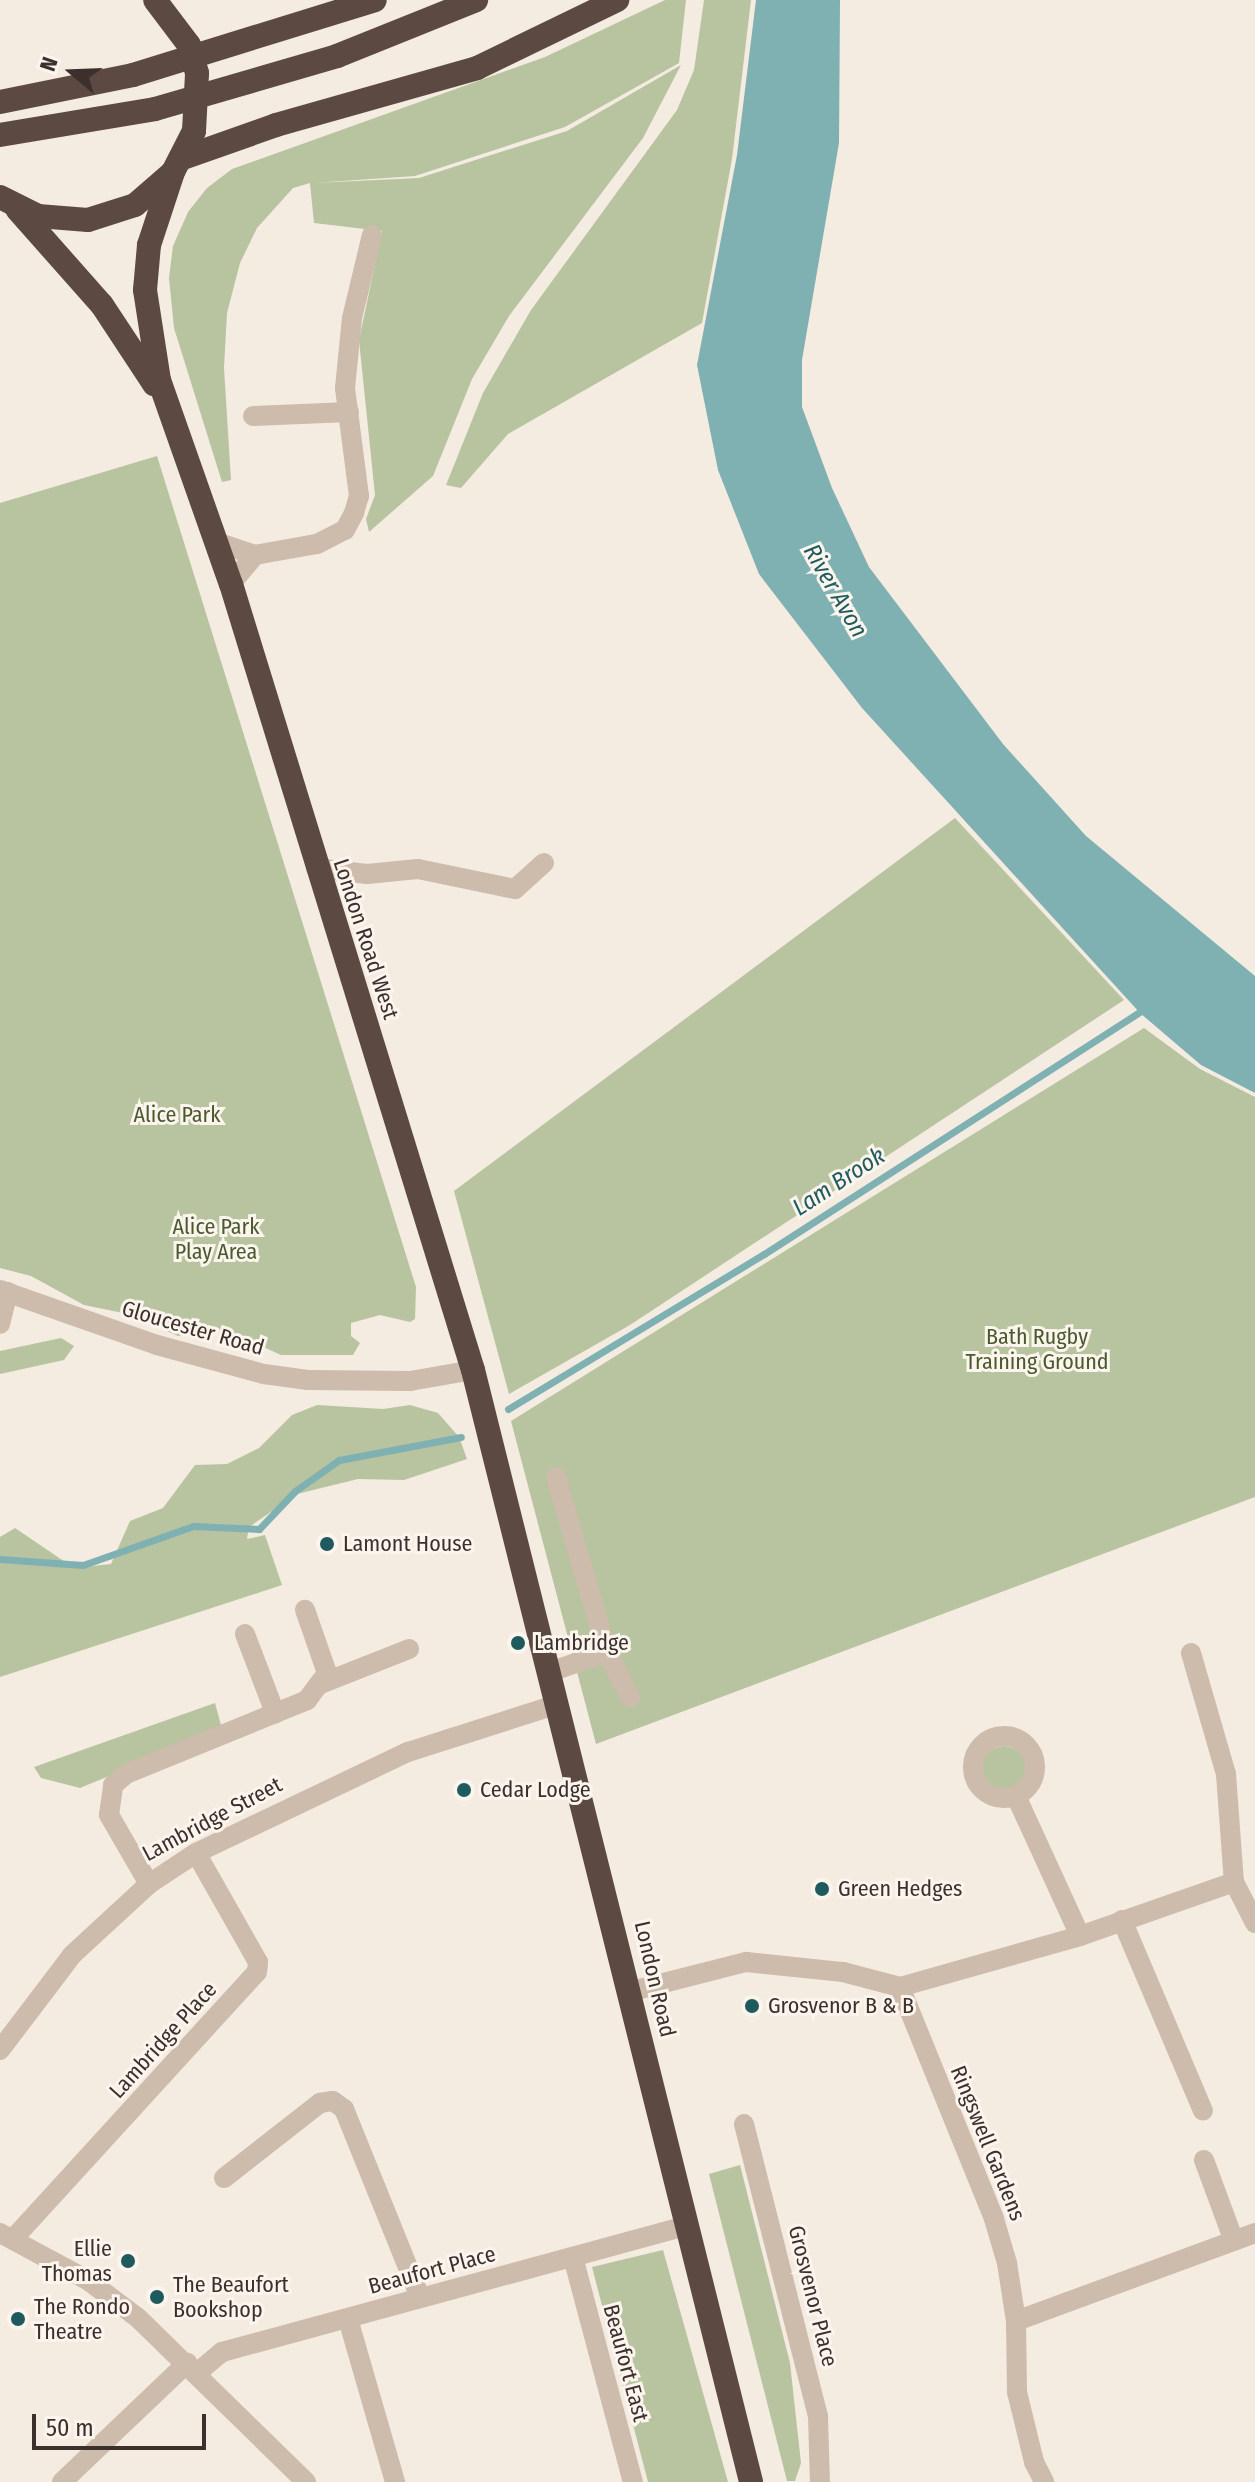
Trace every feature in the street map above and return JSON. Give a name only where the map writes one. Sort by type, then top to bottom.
[{"type":"highway","name":"London Road West","points":[[155,0],[174,20],[197,73],[194,131],[149,245],[145,290],[168,407],[231,584],[473,1370],[503,1490]]},
{"type":"highway","points":[[0,102],[133,75],[375,0]]},
{"type":"highway","points":[[0,135],[155,109],[337,56],[476,0]]},
{"type":"highway","points":[[5,201],[62,221],[112,215],[135,205],[178,165],[276,125],[477,68],[617,0]]},
{"type":"highway","name":"London Road West","points":[[5,201],[102,305],[168,407]]},
{"type":"highway","name":"London Road","points":[[503,1490],[632,1991],[685,2226],[751,2482]]},
{"type":"street","points":[[216,542],[255,555],[317,544],[345,530],[359,496],[345,388],[352,318],[372,235]]},
{"type":"street","points":[[253,416],[349,412]]},
{"type":"street","points":[[231,584],[255,555]]},
{"type":"street","points":[[316,868],[367,874],[418,869],[515,889],[544,863]]},
{"type":"street","points":[[0,1324],[4,1291]]},
{"type":"street","name":"Gloucester Road","points":[[4,1291],[157,1345],[264,1374],[308,1380],[410,1381],[473,1370]]},
{"type":"street","points":[[556,1477],[607,1652],[630,1697]]},
{"type":"street","points":[[305,1610],[327,1673],[318,1685]]},
{"type":"street","points":[[245,1634],[275,1713]]},
{"type":"street","name":"Lambridge Street","points":[[409,1649],[318,1685],[307,1700],[126,1774],[113,1785],[109,1815],[149,1884],[196,1853],[408,1752],[558,1704]]},
{"type":"street","points":[[550,1672],[607,1652]]},
{"type":"street","points":[[1191,1653],[1226,1774],[1234,1882],[1255,1923]]},
{"type":"street","points":[[1016,1796],[1080,1936]]},
{"type":"street","name":"Lambridge Place","points":[[6,2236],[257,1972],[258,1962],[196,1853]]},
{"type":"street","points":[[632,1991],[746,1962],[843,1972],[900,1987],[1080,1936],[1234,1882]]},
{"type":"street","points":[[0,2050],[72,1955],[149,1884]]},
{"type":"street","points":[[1122,1920],[1203,2111]]},
{"type":"street","name":"Ringswell Gardens","points":[[900,1987],[994,2219],[1016,2321],[1017,2392],[1034,2462],[1044,2482]]},
{"type":"street","points":[[224,2178],[320,2103],[333,2101],[344,2109],[420,2297]]},
{"type":"street","name":"Grosvenor Place","points":[[744,2124],[818,2416],[820,2482]]},
{"type":"street","points":[[1204,2160],[1234,2241]]},
{"type":"street","name":"Beaufort Place","points":[[62,2482],[193,2367],[222,2352],[685,2226]]},
{"type":"street","points":[[1016,2321],[1255,2233]]},
{"type":"street","points":[[6,2236],[89,2281],[193,2367],[306,2482]]},
{"type":"street","name":"Beaufort East","points":[[573,2257],[633,2482]]},
{"type":"street","points":[[348,2319],[395,2482]]},
{"type":"green space","points":[[665,0],[686,0],[679,63],[565,127],[415,176],[313,183],[419,178],[567,131],[681,65],[643,138],[509,316],[472,379],[433,476],[369,532],[366,519],[375,495],[359,340],[382,231],[314,223],[310,183],[293,188],[257,228],[240,263],[227,313],[224,368],[231,480],[222,482],[174,328],[169,278],[173,246],[188,212],[207,188],[232,169],[545,57]]},
{"type":"green space","points":[[704,0],[751,0],[732,159],[702,323],[508,434],[461,488],[446,485],[483,393],[531,310],[677,110],[694,70]]},
{"type":"green space","name":"Alice Park","points":[[157,456],[416,1287],[415,1319],[410,1322],[380,1315],[351,1323],[351,1336],[360,1343],[353,1355],[281,1355],[224,1329],[178,1336],[128,1314],[84,1305],[31,1276],[0,1268],[0,503]]},
{"type":"green space","points":[[955,818],[1124,1000],[630,1325],[509,1394],[454,1191]]},
{"type":"green space","name":"Bath Rugby Training Ground","points":[[1144,1028],[1200,1069],[1255,1097],[1255,1497],[596,1744],[511,1421]]},
{"type":"green space","points":[[61,1338],[74,1346],[64,1360],[0,1374],[0,1351]]},
{"type":"green space","points":[[317,1405],[383,1409],[410,1405],[438,1413],[459,1437],[467,1459],[404,1480],[358,1479],[297,1494],[249,1527],[247,1539],[265,1535],[282,1585],[0,1677],[0,1537],[15,1528],[74,1568],[111,1564],[130,1521],[163,1508],[195,1465],[227,1464],[259,1448],[292,1415]]},
{"type":"green space","points":[[215,1703],[222,1729],[80,1788],[41,1778],[34,1767]]},
{"type":"green space","points":[[1004,1746],[1020,1752],[1026,1768],[1020,1784],[1004,1790],[988,1784],[982,1768],[988,1752]]},
{"type":"green space","points":[[740,2165],[790,2363],[801,2463],[795,2481],[787,2481],[709,2174]]},
{"type":"green space","points":[[663,2250],[728,2482],[648,2482],[592,2267]]},
{"type":"water","name":"River Avon","points":[[756,0],[840,0],[839,143],[802,360],[802,407],[832,488],[869,567],[1003,744],[1086,836],[1255,976],[1255,1093],[1201,1065],[1140,1013],[862,708],[759,574],[718,470],[697,365],[737,155]]},
{"type":"waterway","name":"Lam Brook","points":[[508,1409],[764,1254],[1146,1008]]},
{"type":"waterway","name":"Lam Brook","points":[[0,1559],[83,1565],[193,1526],[259,1529],[295,1491],[339,1460],[461,1437]]},
{"type":"place","name":"Lamont House","points":[[327,1544]]},
{"type":"place","name":"Lambridge","points":[[518,1643]]},
{"type":"place","name":"Cedar Lodge","points":[[464,1790]]},
{"type":"place","name":"Green Hedges","points":[[822,1889]]},
{"type":"place","name":"Grosvenor B & B","points":[[752,2006]]},
{"type":"place","name":"Ellie Thomas","points":[[128,2261]]},
{"type":"place","name":"The Beaufort Bookshop","points":[[157,2297]]},
{"type":"place","name":"The Rondo Theatre","points":[[18,2319]]},
{"type":"park label","name":"Alice Park Play Area","points":[[216,1238]]}]
